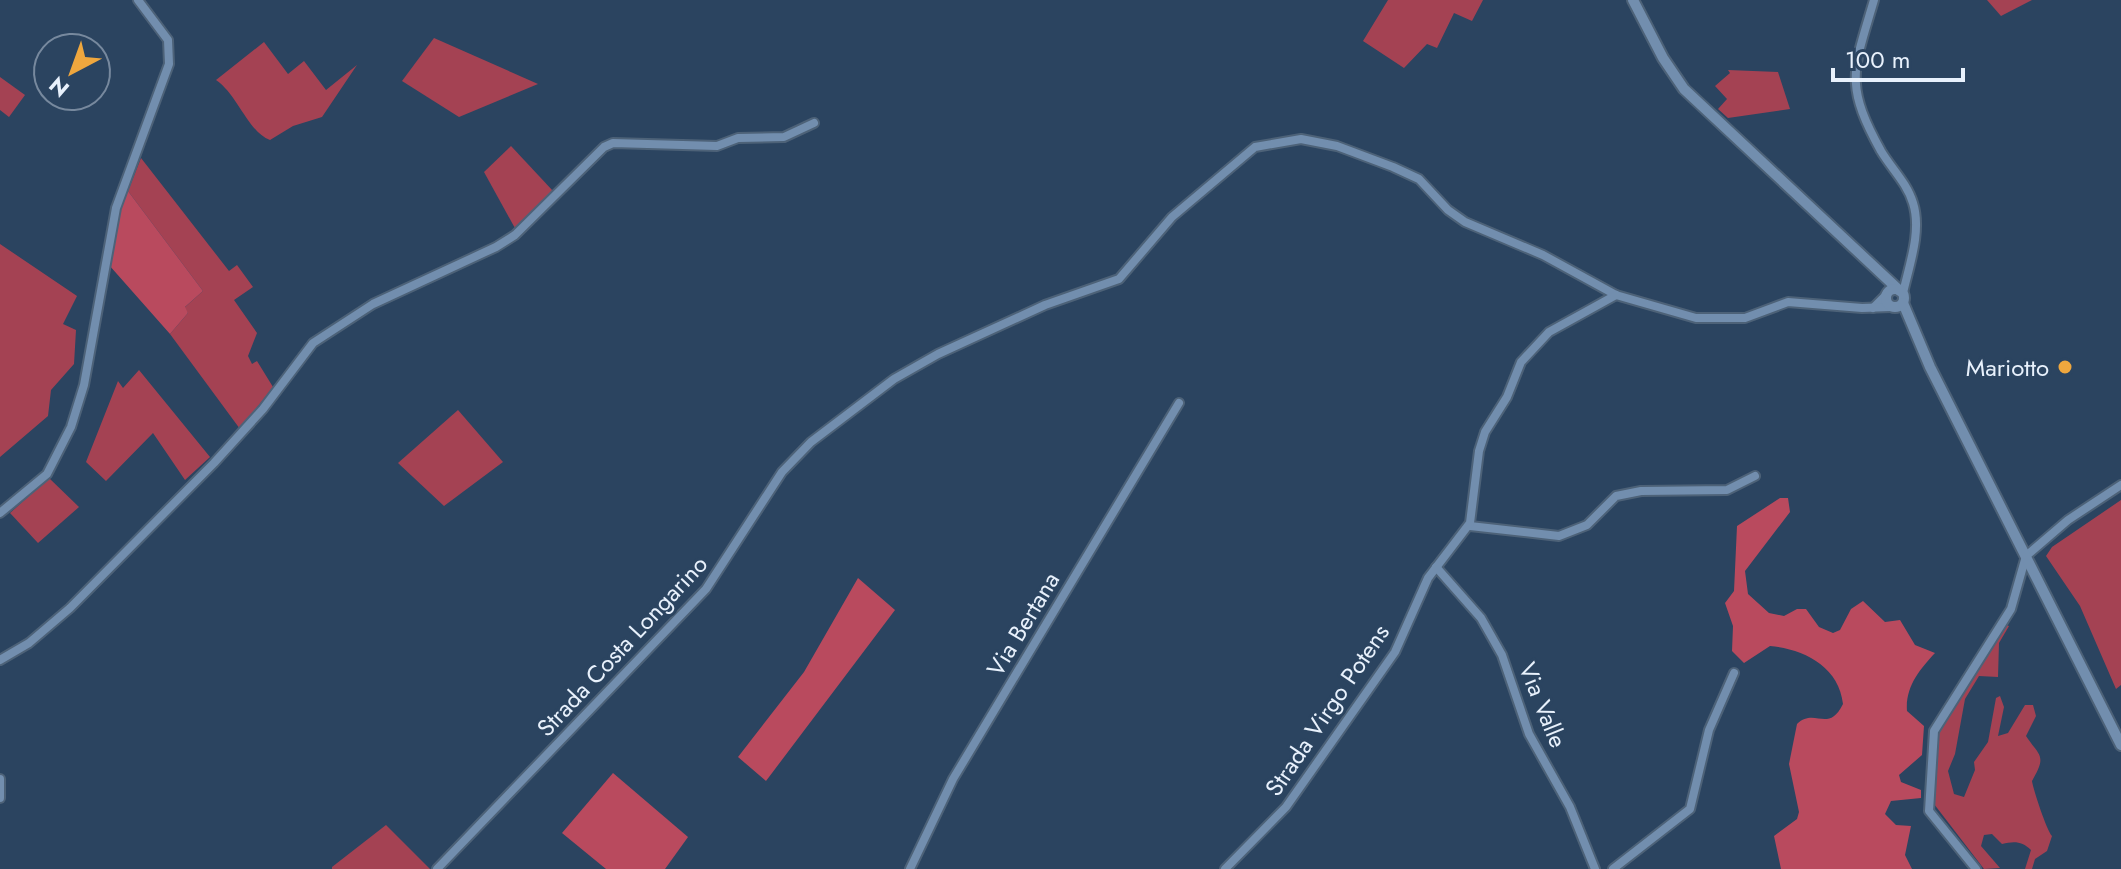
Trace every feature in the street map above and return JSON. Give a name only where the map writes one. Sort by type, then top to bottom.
[{"type":"street","points":[[0,513],[47,474],[78,408],[116,208],[169,64],[168,40],[138,0]]},
{"type":"street","points":[[1633,0],[1663,58],[1684,89],[1872,262],[1898,300],[2121,745]]},
{"type":"street","points":[[1874,0],[1855,56],[1855,86],[1867,123],[1914,205],[1914,241],[1898,300]]},
{"type":"street","points":[[0,660],[29,643],[70,608],[214,463],[263,409],[313,343],[384,298],[506,241],[604,147],[613,143],[717,146],[738,138],[784,137],[814,123]]},
{"type":"street","name":"Strada Costa Longarino","points":[[437,869],[706,589],[782,472],[811,442],[894,379],[938,354],[1045,305],[1119,279],[1172,217],[1255,147],[1301,139],[1337,146],[1393,167],[1419,179],[1448,210],[1465,222],[1543,255],[1616,295],[1696,318],[1726,321],[1745,318],[1788,302],[1873,308],[1898,300]]},
{"type":"street","points":[[1872,262],[1887,295]]},
{"type":"street","points":[[1873,308],[1895,289],[1898,300]]},
{"type":"street","points":[[1616,295],[1549,332],[1533,345],[1521,362],[1507,397],[1485,432],[1479,451],[1470,526],[1559,536],[1587,525],[1616,496],[1641,491],[1727,490],[1755,476]]},
{"type":"street","name":"Via Bertana","points":[[910,869],[953,779],[1179,403]]},
{"type":"street","points":[[1976,869],[1929,811],[1934,731],[2011,609],[2026,556],[2068,520],[2121,485]]},
{"type":"street","name":"Strada Virgo Potens","points":[[1225,869],[1286,807],[1384,668],[1436,567],[1470,526]]},
{"type":"street","name":"Via Valle","points":[[1436,567],[1481,618],[1502,655],[1529,734],[1557,779],[1595,869]]},
{"type":"street","points":[[1613,869],[1690,809],[1709,730],[1734,673]]},
{"type":"street","points":[[0,779],[0,798]]},
{"type":"shaded area","points":[[1388,0],[1483,0],[1472,21],[1454,13],[1437,48],[1427,44],[1404,68],[1363,41]]},
{"type":"shaded area","points":[[1987,0],[2032,0],[2001,16]]},
{"type":"shaded area","points":[[434,38],[538,84],[459,117],[402,81]]},
{"type":"shaded area","points":[[264,42],[288,74],[304,61],[326,90],[357,65],[322,117],[293,126],[270,140],[255,129],[216,80]]},
{"type":"shaded area","points":[[1728,70],[1778,72],[1790,109],[1728,118],[1718,109],[1727,99],[1715,86],[1730,73]]},
{"type":"shaded area","points":[[0,77],[25,95],[9,117],[0,110]]},
{"type":"shaded area","points":[[511,146],[553,191],[516,230],[484,172]]},
{"type":"shaded area","points":[[141,158],[229,271],[237,265],[253,287],[234,300],[257,333],[248,356],[252,364],[257,361],[273,387],[240,429],[170,334],[188,313],[184,308],[203,291],[128,191]]},
{"type":"shaded area","points":[[128,191],[203,291],[185,307],[188,313],[170,334],[109,265],[120,209]]},
{"type":"shaded area","points":[[0,244],[77,296],[63,324],[76,330],[74,364],[51,390],[48,416],[0,457]]},
{"type":"shaded area","points":[[139,370],[210,457],[185,480],[153,433],[106,481],[86,462],[118,381],[123,388]]},
{"type":"shaded area","points":[[458,410],[503,462],[444,506],[398,463]]},
{"type":"shaded area","points":[[49,478],[79,507],[38,543],[10,513]]},
{"type":"shaded area","points":[[1780,498],[1788,498],[1790,512],[1745,571],[1748,594],[1769,613],[1784,616],[1797,609],[1806,609],[1819,627],[1833,633],[1840,630],[1851,609],[1863,601],[1885,622],[1900,620],[1915,645],[1935,653],[1924,665],[1908,694],[1907,711],[1924,726],[1922,755],[1899,775],[1901,782],[1921,790],[1921,798],[1891,801],[1885,814],[1896,825],[1911,826],[1905,855],[1912,869],[1781,869],[1774,836],[1797,819],[1799,812],[1789,764],[1797,724],[1804,719],[1832,717],[1843,704],[1835,679],[1807,656],[1770,646],[1744,663],[1732,651],[1733,626],[1725,603],[1734,591],[1737,526]]},
{"type":"shaded area","points":[[2121,500],[2121,685],[2116,689],[2080,606],[2046,556],[2052,547]]},
{"type":"shaded area","points":[[858,578],[895,610],[766,781],[738,757],[804,672]]},
{"type":"shaded area","points":[[2006,625],[2009,626],[1999,643],[1998,677],[1979,676],[1965,699],[1955,754],[1948,771],[1954,794],[1964,797],[1975,770],[1974,762],[1988,742],[1996,698],[2000,696],[2004,707],[1998,736],[2008,733],[2025,705],[2033,705],[2036,716],[2026,736],[2040,761],[2032,781],[2052,836],[2047,851],[2035,859],[2032,869],[2025,869],[2031,850],[2028,847],[2018,842],[2002,844],[1992,834],[1984,835],[1981,846],[2000,868],[1984,869],[1934,804],[1939,732]]},
{"type":"shaded area","points":[[613,773],[688,837],[665,869],[606,869],[562,833]]},
{"type":"shaded area","points":[[386,825],[430,869],[332,869],[332,867]]},
{"type":"place","name":"Mariotto","points":[[2065,367]]}]
